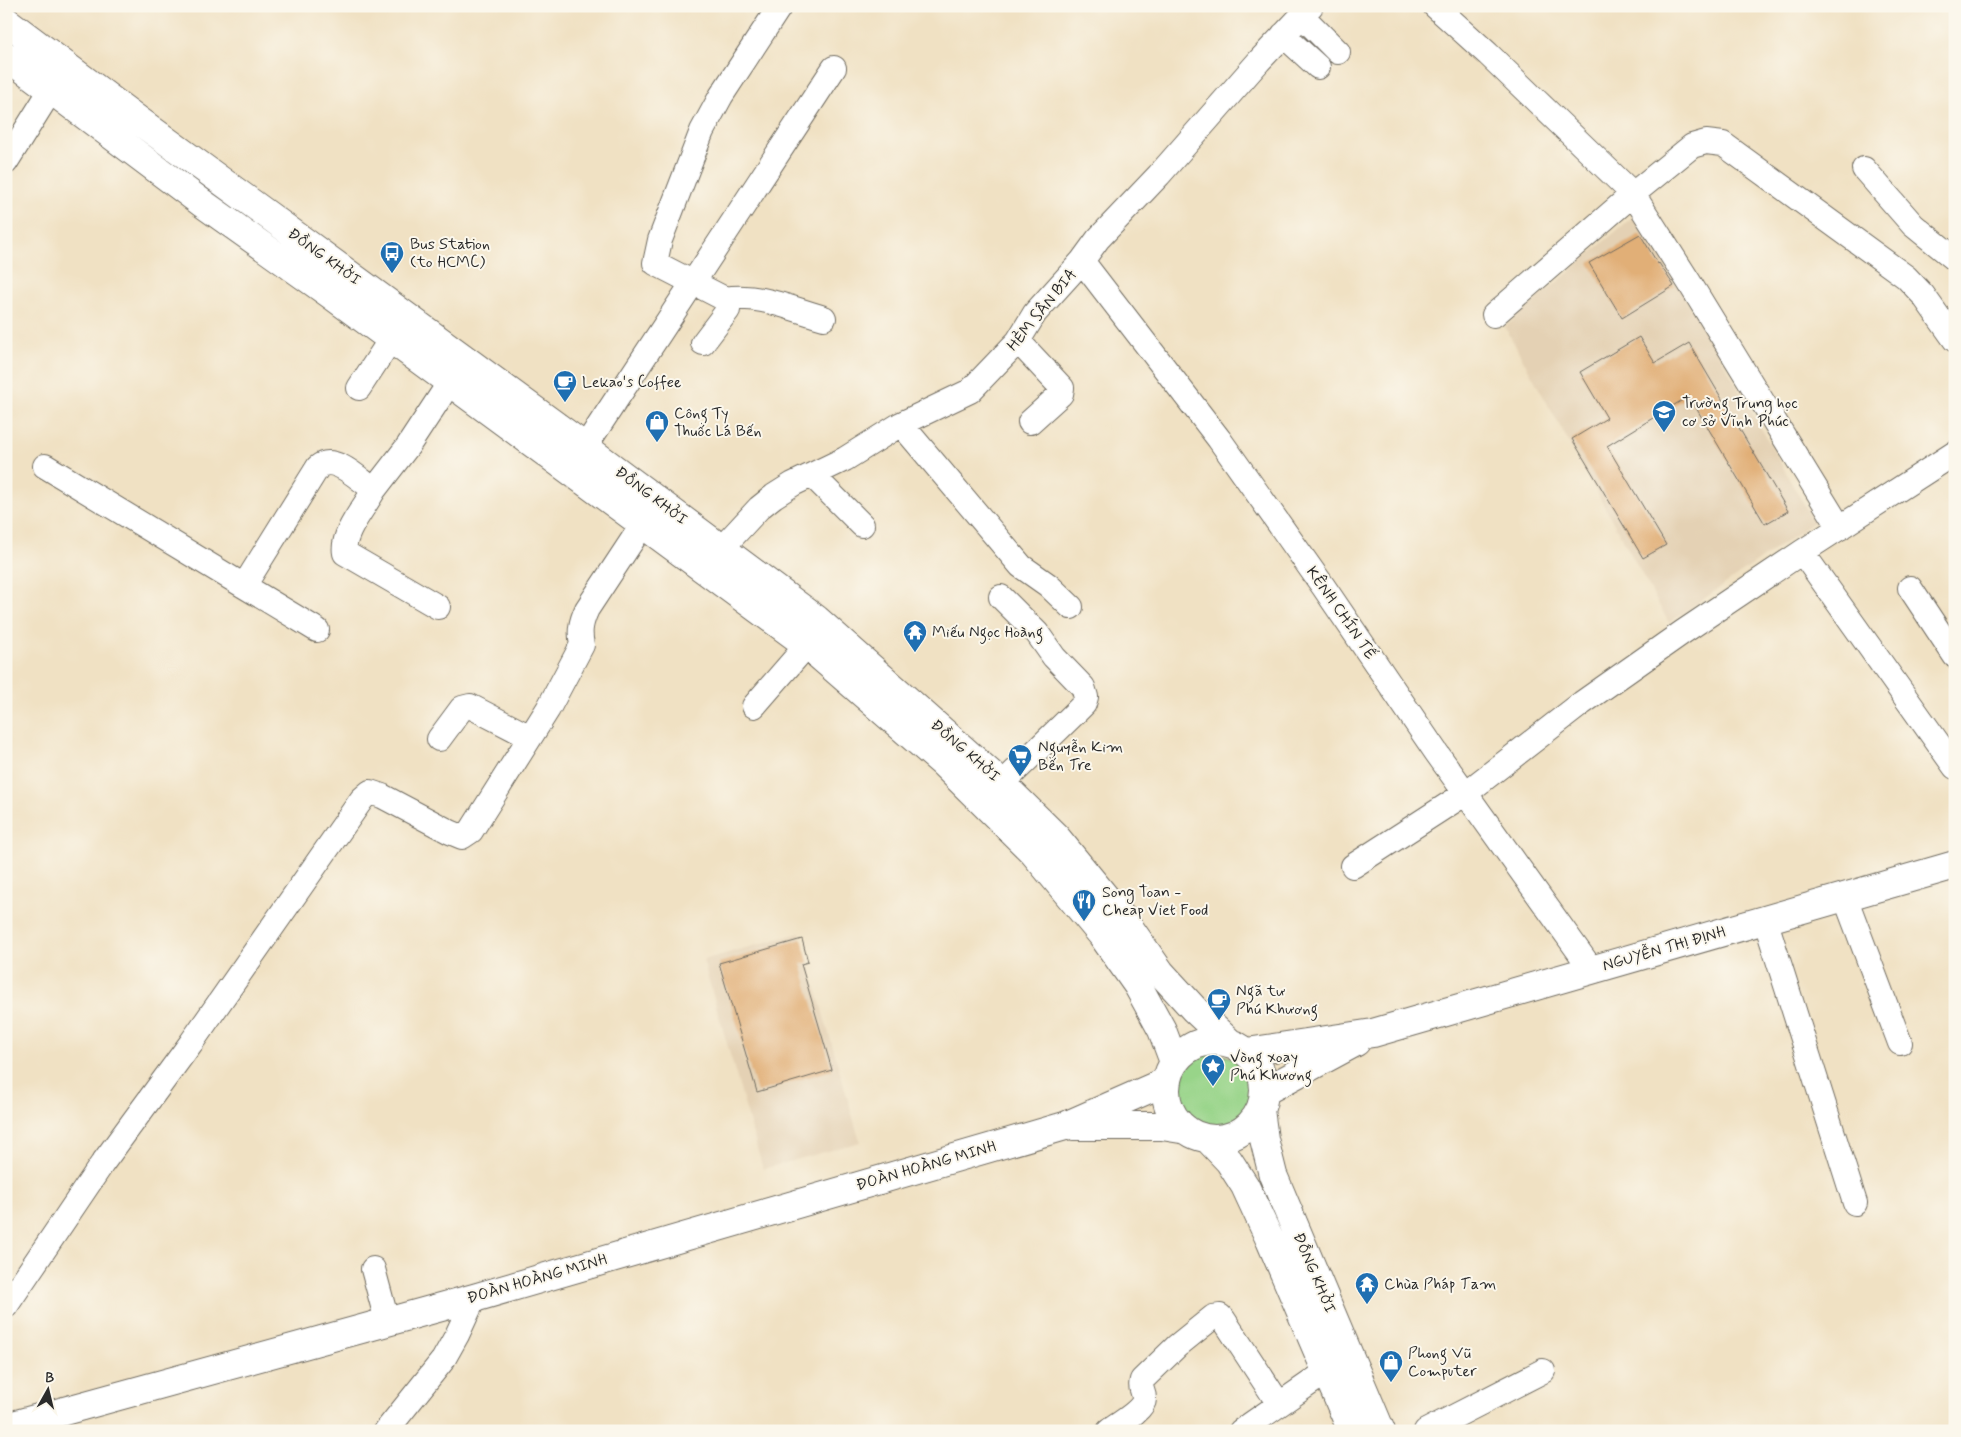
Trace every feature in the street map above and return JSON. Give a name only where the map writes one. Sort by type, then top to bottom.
[{"type":"main road","name":"ĐỒNG KHỞI","points":[[10,41],[51,90],[122,141],[202,203],[643,524],[808,635],[1002,784],[1056,838],[1124,920],[1161,973],[1194,1009],[1238,1048]]},
{"type":"main road","name":"ĐỒNG KHỞI","points":[[10,41],[406,317],[721,549],[1033,852],[1102,935],[1138,986],[1162,1030],[1170,1072]]},
{"type":"main road","points":[[390,339],[406,317]]},
{"type":"main road","name":"NGUYỄN THỊ ĐỊNH","points":[[1238,1048],[1373,1033],[1955,865]]},
{"type":"main road","points":[[1102,935],[1124,920]]},
{"type":"main road","name":"NGUYỄN THỊ ĐỊNH","points":[[1262,1101],[1373,1033]]},
{"type":"main road","points":[[1218,1041],[1238,1048],[1257,1063],[1262,1076],[1262,1101],[1254,1121],[1244,1130],[1233,1136],[1221,1139],[1197,1134],[1176,1121],[1169,1108],[1166,1095],[1170,1072],[1188,1050],[1205,1042],[1218,1041]]},
{"type":"main road","name":"ĐOÀN HOÀNG MINH","points":[[6,1427],[474,1298],[1066,1126],[1170,1072]]},
{"type":"main road","name":"ĐỒNG KHỞI","points":[[1262,1101],[1264,1139],[1273,1175],[1381,1431]]},
{"type":"main road","name":"ĐOÀN HOÀNG MINH","points":[[1066,1126],[1162,1126],[1197,1134]]},
{"type":"main road","name":"ĐỒNG KHỞI","points":[[1197,1134],[1229,1161],[1245,1186],[1352,1431]]},
{"type":"street","points":[[780,6],[721,96],[702,130],[660,240],[655,262],[725,299],[738,297],[755,298],[824,318]]},
{"type":"street","points":[[1435,6],[1488,54],[1632,194],[1689,282],[1840,528]]},
{"type":"street","points":[[1306,11],[1338,52]]},
{"type":"street","name":"HẺM SÂN BIA","points":[[721,549],[759,508],[774,496],[845,459],[902,424],[970,391],[1018,341],[1035,313],[1082,261],[1098,239],[1306,11]]},
{"type":"street","points":[[1283,35],[1318,67]]},
{"type":"street","points":[[585,447],[834,68]]},
{"type":"street","points":[[6,162],[51,90]]},
{"type":"street","points":[[1494,315],[1632,194],[1692,146],[1706,142],[1723,144],[1906,277],[1923,295],[1955,340]]},
{"type":"street","points":[[1864,169],[1913,225],[1955,258]]},
{"type":"street","name":"KÊNH CHÍN TẾ","points":[[1082,261],[1219,439],[1323,586],[1436,752],[1592,970]]},
{"type":"street","points":[[703,343],[728,310],[725,299]]},
{"type":"street","points":[[359,388],[390,339]]},
{"type":"street","points":[[1018,341],[1062,388],[1060,394],[1030,422]]},
{"type":"street","points":[[438,607],[345,553],[343,546],[346,536],[374,490],[408,446],[450,382]]},
{"type":"street","points":[[902,424],[1021,566],[1048,585],[1071,607]]},
{"type":"street","points":[[1353,866],[1466,793],[1582,703],[1683,632],[1955,453]]},
{"type":"street","points":[[244,586],[318,467],[323,462],[338,465],[374,490]]},
{"type":"street","points":[[45,466],[317,630]]},
{"type":"street","points":[[812,475],[862,525]]},
{"type":"street","points":[[6,1306],[102,1164],[192,1043],[362,799],[370,792],[382,796],[462,837],[472,831],[548,708],[582,645],[579,634],[580,624],[587,609],[643,524]]},
{"type":"street","points":[[1802,552],[1955,767]]},
{"type":"street","points":[[1910,588],[1955,656]]},
{"type":"street","points":[[1002,597],[1038,633],[1054,657],[1083,687],[1086,697],[1084,704],[1002,784]]},
{"type":"street","points":[[754,706],[808,635]]},
{"type":"street","points":[[439,739],[462,708],[470,706],[530,738]]},
{"type":"street","points":[[1845,897],[1900,1043]]},
{"type":"street","points":[[1765,919],[1855,1203]]},
{"type":"street","points":[[373,1269],[387,1321]]},
{"type":"street","points":[[386,1431],[443,1360],[474,1298]]},
{"type":"street","points":[[1109,1431],[1142,1406],[1144,1399],[1140,1387],[1142,1380],[1177,1346],[1213,1317],[1220,1316],[1224,1320],[1279,1404]]},
{"type":"street","points":[[1426,1431],[1543,1371]]},
{"type":"street","points":[[1241,1431],[1326,1372]]},
{"type":"shaded area","name":"Trường Trung học cơ sở Vĩnh Phúc","points":[[1636,214],[1714,345],[1814,522],[1669,623],[1505,327]]},
{"type":"shaded area","points":[[800,933],[860,1142],[763,1169],[703,960]]},
{"type":"green space","points":[[1215,1054],[1229,1057],[1241,1065],[1249,1077],[1252,1091],[1249,1105],[1241,1117],[1229,1125],[1215,1128],[1201,1125],[1189,1117],[1181,1105],[1178,1091],[1181,1077],[1189,1065],[1201,1057]]},
{"type":"building","points":[[1640,234],[1674,286],[1622,318],[1589,263]]},
{"type":"building","points":[[1639,337],[1655,363],[1689,343],[1788,511],[1765,524],[1689,396],[1607,446],[1666,545],[1643,558],[1572,439],[1607,418],[1580,372]]},
{"type":"building","points":[[802,939],[808,962],[801,964],[832,1070],[757,1092],[719,963]]},
{"type":"place","name":"Bus Station (to HCMC)","points":[[392,274]]},
{"type":"place","name":"Lekao's Coffee","points":[[565,403]]},
{"type":"place","name":"Trường Trung học cơ sở Vĩnh Phúc","points":[[1664,433]]},
{"type":"place","name":"Công Ty Thuốc Lá Bến","points":[[657,443]]},
{"type":"place","name":"Miếu Ngọc Hoàng","points":[[915,653]]},
{"type":"place","name":"Nguyễn Kim Bến Tre","points":[[1020,777]]},
{"type":"place","name":"Song Toan - Cheap Viet Food","points":[[1084,922]]},
{"type":"place","name":"Ngã tư Phú Khương","points":[[1219,1021]]},
{"type":"place","name":"Vòng xoay Phú Khương","points":[[1213,1087]]},
{"type":"place","name":"Chùa Pháp Tam","points":[[1367,1305]]},
{"type":"place","name":"Phong Vũ Computer","points":[[1391,1383]]}]
